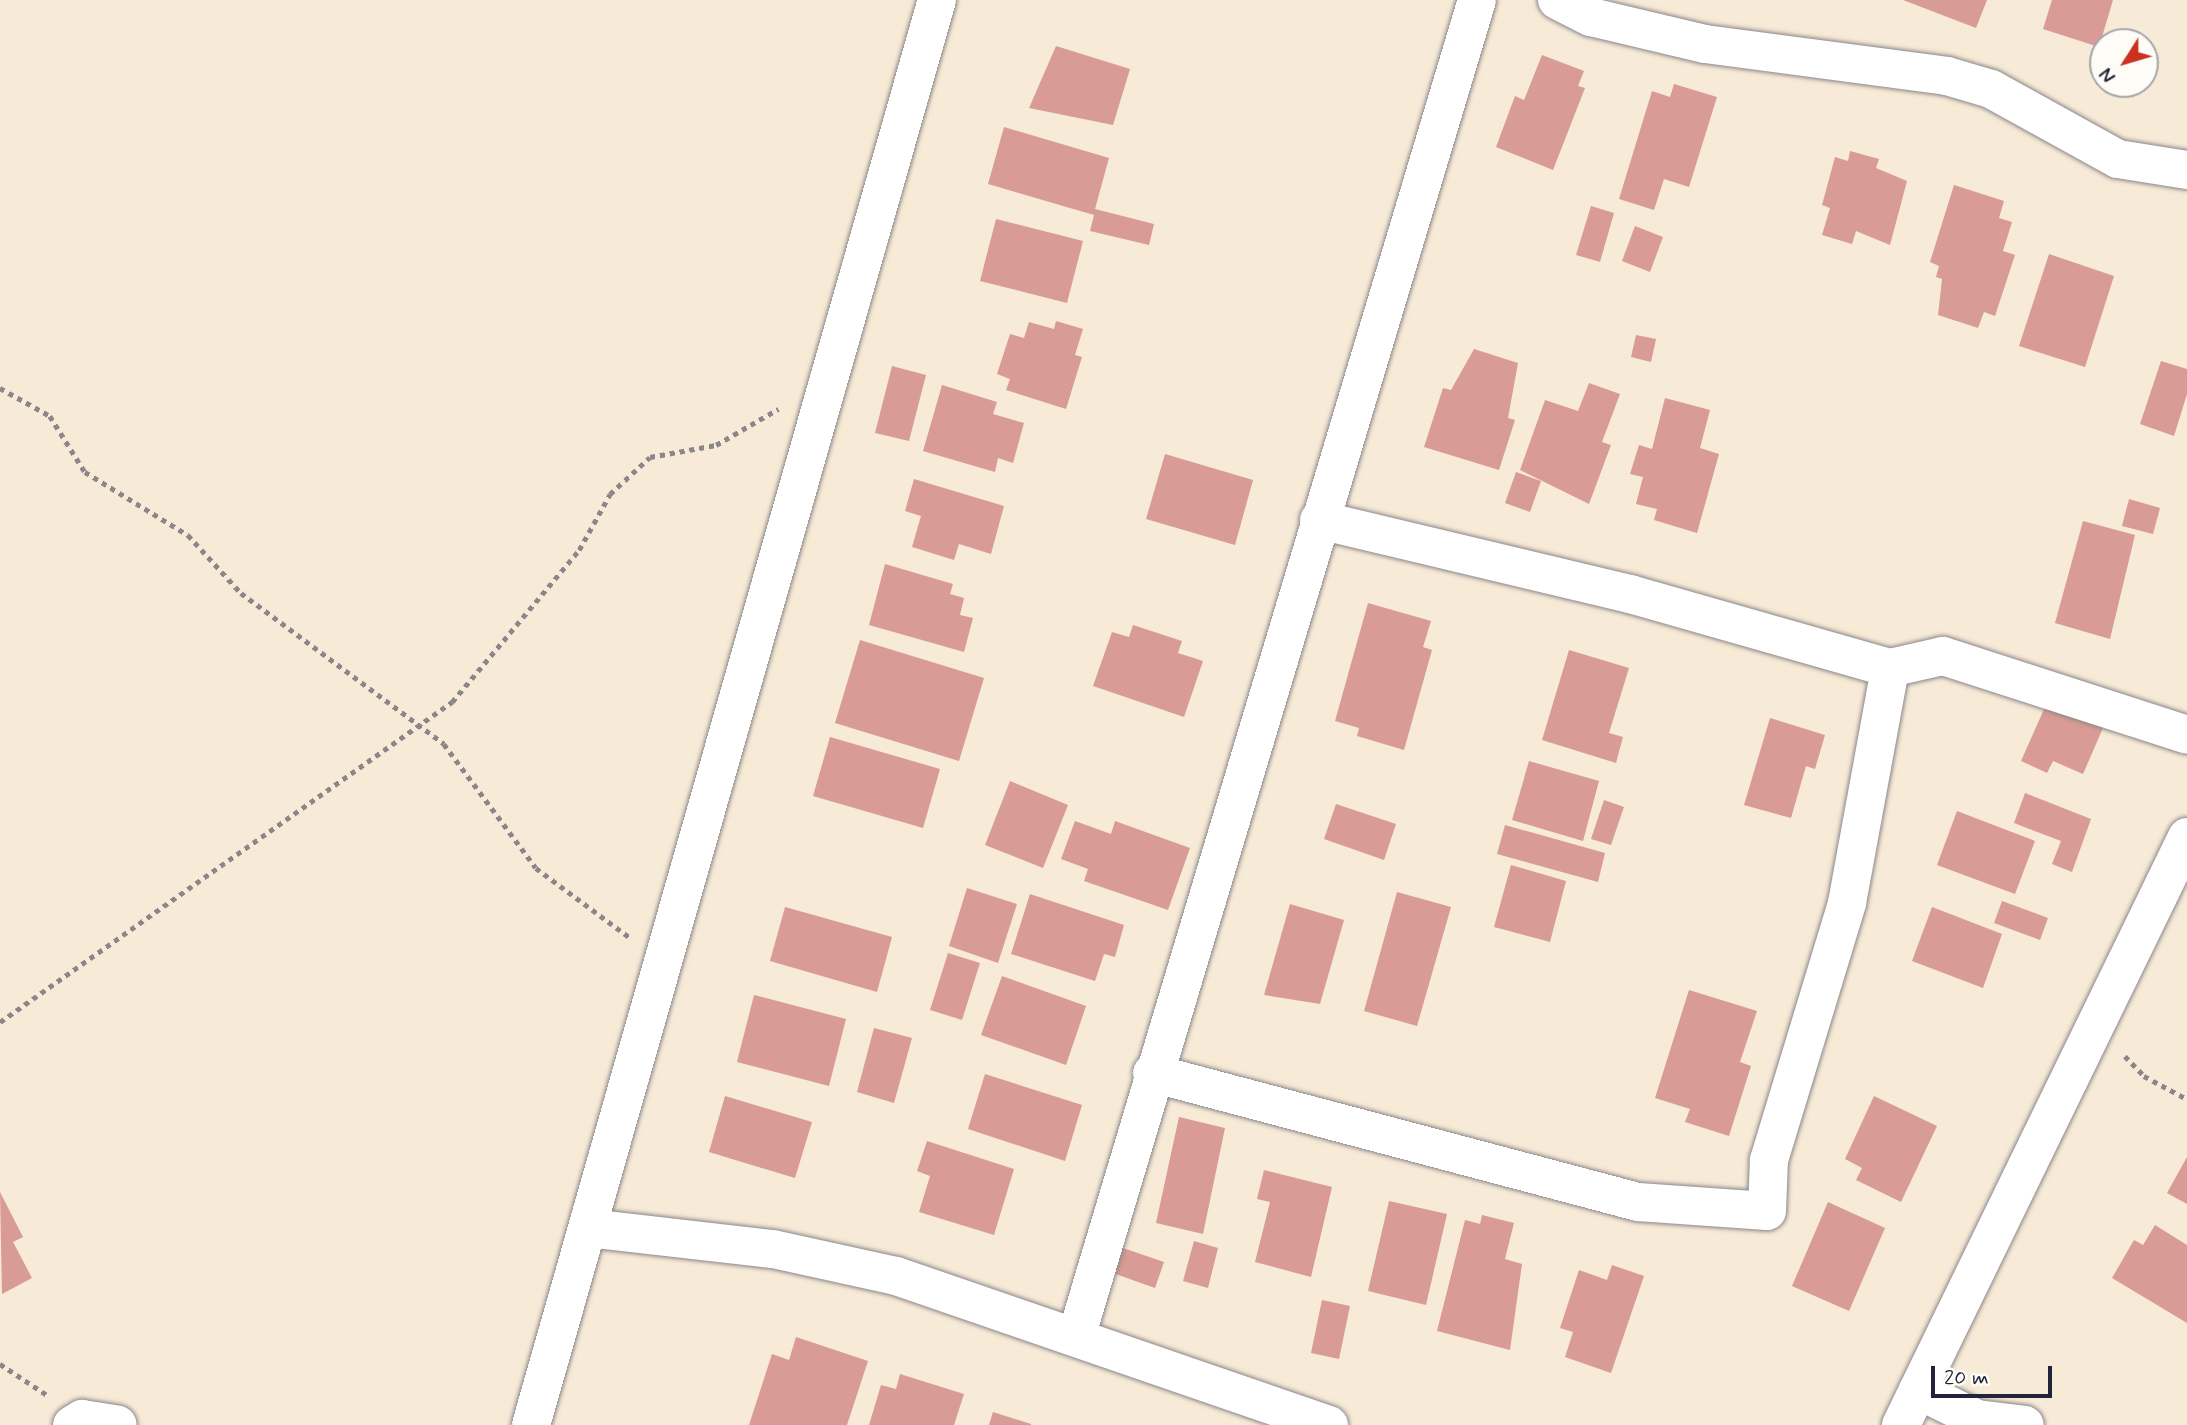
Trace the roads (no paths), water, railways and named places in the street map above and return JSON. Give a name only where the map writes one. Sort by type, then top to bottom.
[{"type":"street","points":[[531,1425],[668,955],[937,0]]},
{"type":"street","points":[[1077,1334],[1152,1073],[1477,0]]},
{"type":"street","points":[[1557,0],[1591,17],[1705,44],[1947,76],[1991,89],[2118,159],[2187,170]]},
{"type":"street","points":[[1319,520],[1630,594],[1890,668],[1943,656],[2187,735]]},
{"type":"street","points":[[1152,1073],[1638,1202],[1767,1211],[1769,1160],[1847,903],[1890,668]]},
{"type":"street","points":[[1900,1425],[2187,837]]},
{"type":"street","points":[[588,1228],[773,1250],[896,1276],[1077,1334],[1329,1425]]},
{"type":"street","points":[[1917,1390],[1976,1422],[2025,1425]]}]
